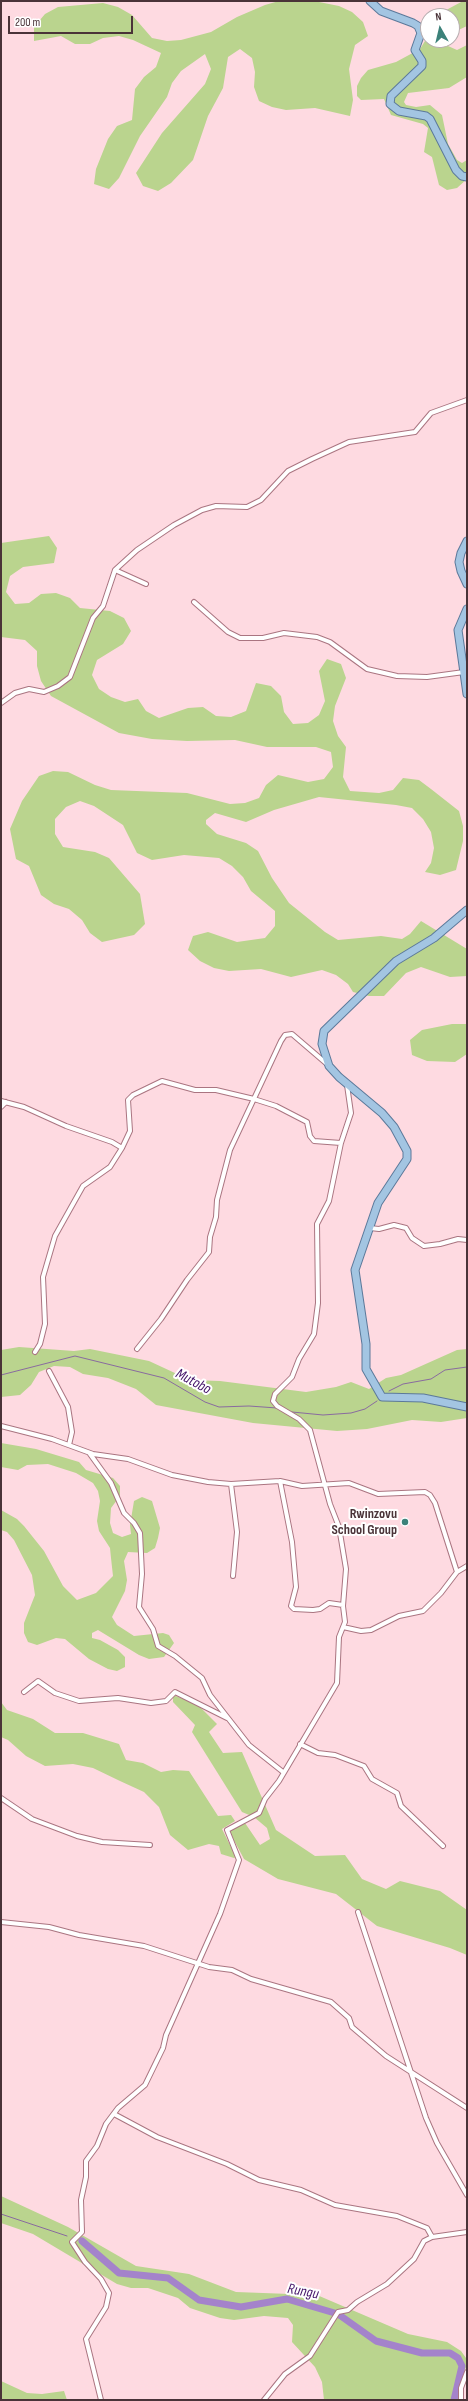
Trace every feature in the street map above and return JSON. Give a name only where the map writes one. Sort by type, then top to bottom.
[{"type":"main road","points":[[370,1],[380,11],[418,26],[421,33],[415,50],[422,61],[421,69],[391,96],[390,104],[399,111],[426,116],[430,119],[456,170],[462,176],[467,177]]},
{"type":"main road","points":[[467,541],[460,553],[459,562],[467,584]]},
{"type":"main road","points":[[467,609],[458,630],[467,694]]},
{"type":"main road","points":[[467,910],[428,942],[396,961],[324,1031],[322,1044],[329,1066],[347,1085],[386,1118],[402,1139],[407,1151],[407,1159],[378,1203],[355,1275],[366,1344],[365,1365],[369,1376],[382,1397],[423,1398],[467,1407]]},
{"type":"street","points":[[1,703],[15,693],[29,688],[44,692],[58,686],[70,677],[93,618],[103,606],[115,570],[137,550],[202,510],[216,506],[247,507],[261,500],[288,471],[349,442],[415,432],[431,413],[467,400]]},
{"type":"street","points":[[115,570],[146,584]]},
{"type":"street","points":[[194,602],[228,632],[240,638],[263,638],[284,633],[317,637],[330,642],[367,669],[397,676],[427,677],[464,672]]},
{"type":"street","points":[[458,630],[467,618]]},
{"type":"street","points":[[137,1349],[161,1319],[187,1280],[209,1252],[210,1237],[216,1217],[217,1200],[230,1150],[272,1056],[285,1035],[292,1034],[329,1066]]},
{"type":"street","points":[[35,1352],[40,1344],[46,1324],[43,1276],[55,1236],[83,1186],[110,1168],[122,1148],[130,1131],[128,1100],[133,1095],[156,1082],[166,1081],[190,1089],[216,1090],[276,1106],[307,1122],[310,1136],[314,1141],[328,1144],[340,1143]]},
{"type":"street","points":[[101,2400],[86,2339],[106,2307],[109,2293],[107,2287],[85,2262],[72,2242],[82,2232],[81,2200],[86,2177],[86,2161],[114,2114],[123,2103],[146,2085],[163,2048],[166,2035],[196,1963],[220,1914],[239,1860],[227,1830],[259,1813],[264,1799],[284,1772],[336,1686],[339,1637],[345,1622],[343,1605],[346,1576],[344,1552],[339,1527],[324,1483],[319,1458],[308,1426],[277,1406],[273,1401],[275,1394],[292,1378],[299,1359],[314,1334],[318,1303],[317,1224],[330,1201],[340,1143],[352,1108],[347,1085]]},
{"type":"street","points":[[1,1107],[3,1101],[31,1110],[81,1132],[112,1142],[122,1148]]},
{"type":"street","points":[[370,1228],[379,1229],[394,1225],[406,1228],[412,1238],[424,1246],[440,1244],[458,1239],[467,1240]]},
{"type":"street","points":[[49,1371],[68,1407],[72,1432],[69,1445]]},
{"type":"street","points":[[1,1426],[69,1445],[90,1453],[128,1459],[190,1479],[231,1484],[280,1481],[302,1486],[324,1483],[355,1484],[378,1494],[420,1492],[430,1495],[435,1503],[457,1572]]},
{"type":"street","points":[[90,1453],[112,1482],[124,1513],[134,1523],[140,1533],[142,1574],[139,1607],[153,1630],[158,1646],[175,1656],[202,1678],[210,1695],[249,1745],[284,1772]]},
{"type":"street","points":[[280,1481],[292,1542],[296,1587],[291,1606],[294,1609],[308,1610],[320,1609],[328,1603],[343,1605]]},
{"type":"street","points":[[231,1484],[237,1539],[233,1576]]},
{"type":"street","points":[[343,1627],[361,1631],[371,1630],[399,1616],[422,1611],[441,1593],[457,1572],[467,1566]]},
{"type":"street","points":[[24,1692],[38,1681],[55,1693],[79,1701],[118,1698],[151,1703],[166,1701],[175,1692],[195,1701],[212,1712],[229,1719]]},
{"type":"street","points":[[300,1744],[318,1753],[335,1755],[364,1766],[372,1778],[397,1793],[401,1806],[443,1846]]},
{"type":"street","points":[[1,1798],[32,1818],[77,1836],[102,1842],[150,1845]]},
{"type":"street","points":[[358,1912],[437,2143],[467,2195]]},
{"type":"street","points":[[1,1922],[49,1927],[79,1935],[144,1946],[196,1963],[232,1970],[251,1979],[331,2002],[349,2018],[352,2027],[386,2056],[467,2108]]},
{"type":"street","points":[[114,2114],[157,2137],[227,2164],[259,2180],[301,2190],[335,2205],[397,2216],[427,2228],[432,2237]]},
{"type":"street","points":[[264,2400],[285,2374],[310,2356],[338,2312],[348,2310],[356,2302],[388,2284],[414,2258],[424,2241],[432,2237],[467,2232]]},
{"type":"street","points":[[460,2400],[461,2388],[467,2372]]},
{"type":"green space","points":[[279,1],[314,1],[339,6],[352,12],[363,22],[368,36],[355,45],[349,69],[353,100],[350,116],[315,108],[286,110],[272,107],[259,101],[254,87],[255,72],[252,58],[240,49],[228,57],[223,88],[208,116],[193,160],[171,183],[158,191],[143,186],[136,173],[162,133],[205,84],[211,69],[205,54],[181,71],[172,83],[167,97],[140,136],[119,178],[109,189],[94,184],[96,169],[108,139],[117,126],[132,120],[135,89],[144,77],[156,67],[161,53],[133,40],[119,36],[103,38],[90,44],[75,44],[61,36],[34,41],[34,27],[45,14],[58,7],[103,3],[118,7],[132,15],[152,38],[167,41],[181,40],[211,32],[237,17],[265,5]]},
{"type":"green space","points":[[463,1],[467,1],[467,26],[460,29],[460,8],[450,8]]},
{"type":"green space","points":[[467,45],[467,77],[449,88],[408,93],[404,102],[406,105],[416,107],[430,105],[442,115],[448,144],[457,160],[462,163],[467,160],[467,179],[457,188],[447,190],[439,185],[432,157],[424,152],[428,128],[423,124],[391,115],[384,99],[361,100],[357,96],[357,86],[361,78],[368,70],[396,62],[420,49],[452,48],[457,50]]},
{"type":"green space","points":[[49,536],[57,548],[54,563],[23,567],[10,576],[6,592],[15,604],[29,603],[41,594],[56,593],[70,598],[80,608],[110,611],[124,618],[131,631],[123,644],[97,660],[92,675],[99,689],[111,697],[125,702],[138,699],[146,711],[159,718],[188,708],[203,707],[216,716],[231,717],[246,711],[256,683],[271,686],[281,696],[284,712],[293,724],[308,723],[319,715],[325,701],[319,671],[327,659],[341,664],[346,678],[335,706],[333,721],[338,736],[346,747],[343,777],[350,791],[379,793],[393,790],[403,778],[419,780],[459,811],[463,826],[463,841],[456,870],[440,875],[425,872],[431,863],[434,848],[431,832],[423,819],[412,808],[396,805],[319,797],[274,810],[246,822],[215,813],[206,820],[206,824],[217,834],[246,843],[258,851],[272,878],[289,903],[325,932],[338,940],[381,936],[402,939],[410,934],[421,921],[467,949],[467,976],[450,977],[421,967],[406,973],[384,996],[369,996],[353,992],[348,984],[336,975],[322,970],[291,977],[261,969],[229,971],[214,968],[200,961],[188,950],[193,936],[208,932],[237,942],[265,938],[275,926],[275,911],[251,891],[243,877],[232,866],[219,858],[184,855],[152,860],[137,853],[123,825],[94,806],[80,801],[66,807],[55,819],[55,834],[63,847],[95,852],[109,858],[140,894],[145,924],[134,935],[102,942],[90,933],[82,920],[69,909],[54,904],[41,895],[29,866],[16,859],[10,829],[22,801],[39,776],[53,771],[68,772],[95,785],[111,790],[187,793],[230,804],[245,803],[259,798],[266,785],[278,775],[308,782],[324,779],[333,767],[331,752],[316,747],[267,747],[235,740],[187,741],[152,739],[119,733],[51,696],[41,681],[37,666],[37,651],[25,640],[1,637],[1,543]]},
{"type":"green space","points":[[452,1024],[467,1024],[467,1054],[455,1062],[427,1061],[412,1055],[410,1040],[422,1030]]},
{"type":"green space","points":[[19,1347],[74,1351],[90,1349],[149,1361],[190,1380],[220,1381],[306,1392],[336,1387],[351,1382],[369,1389],[386,1378],[401,1375],[457,1350],[467,1349],[467,1418],[441,1422],[412,1420],[367,1429],[337,1431],[253,1423],[156,1405],[136,1389],[108,1378],[83,1374],[70,1367],[54,1366],[39,1372],[31,1385],[20,1395],[1,1397],[1,1350]]},
{"type":"green space","points":[[1,1443],[36,1449],[79,1462],[86,1470],[113,1478],[120,1486],[120,1496],[111,1508],[110,1523],[113,1533],[122,1537],[131,1534],[130,1525],[134,1501],[142,1497],[152,1501],[160,1528],[155,1548],[147,1553],[128,1552],[124,1561],[127,1580],[125,1591],[112,1617],[117,1625],[134,1636],[163,1633],[169,1635],[174,1643],[164,1657],[149,1659],[139,1655],[98,1630],[92,1633],[92,1638],[100,1640],[118,1650],[125,1657],[125,1667],[117,1671],[108,1669],[89,1659],[65,1639],[56,1638],[37,1645],[28,1642],[24,1633],[24,1623],[35,1595],[32,1575],[14,1540],[7,1532],[1,1530],[1,1510],[17,1519],[24,1526],[44,1551],[63,1586],[77,1600],[96,1593],[113,1576],[110,1548],[99,1531],[97,1521],[100,1501],[98,1491],[93,1483],[76,1473],[48,1464],[27,1465],[18,1470],[1,1467]]},
{"type":"green space","points":[[173,1695],[197,1704],[217,1724],[209,1732],[223,1753],[242,1752],[276,1830],[315,1856],[345,1855],[362,1879],[386,1889],[400,1881],[440,1891],[467,1910],[467,1955],[450,1948],[377,1926],[336,1894],[278,1879],[244,1859],[228,1829],[245,1823],[260,1845],[270,1839],[267,1828],[254,1817],[242,1812],[192,1732],[195,1725],[173,1702]]},
{"type":"green space","points":[[1,1702],[7,1710],[33,1719],[55,1733],[83,1733],[119,1744],[126,1760],[143,1763],[161,1772],[173,1770],[189,1771],[218,1816],[231,1815],[235,1821],[222,1829],[236,1857],[234,1858],[221,1854],[219,1846],[209,1844],[188,1850],[170,1835],[159,1807],[144,1792],[93,1768],[73,1764],[45,1766],[26,1756],[8,1740],[1,1737]]},
{"type":"green space","points":[[1,2196],[68,2227],[136,2266],[189,2274],[236,2292],[317,2295],[408,2334],[447,2342],[461,2351],[466,2358],[467,2365],[460,2382],[458,2400],[324,2400],[322,2382],[315,2367],[292,2342],[293,2325],[288,2318],[264,2316],[234,2320],[220,2318],[190,2308],[178,2298],[148,2288],[131,2288],[117,2284],[33,2234],[1,2223]]},
{"type":"green space","points":[[1,2381],[27,2393],[42,2394],[64,2391],[67,2400],[1,2400]]},
{"type":"waterway","name":"Mutobo","points":[[1,1375],[75,1356],[164,1378],[205,1402],[219,1407],[249,1406],[277,1408]]},
{"type":"waterway","name":"Mutobo","points":[[389,1391],[403,1384],[431,1379],[445,1370],[467,1367]]},
{"type":"waterway","name":"Mutobo","points":[[292,1412],[323,1415],[351,1413],[365,1409],[377,1401]]},
{"type":"waterway","name":"Rungu","points":[[1,2214],[67,2236]]},
{"type":"waterway","name":"Rungu","points":[[82,2241],[119,2273],[168,2278],[199,2300],[241,2307],[287,2299],[338,2314],[376,2341],[422,2353],[450,2353],[458,2358],[462,2366],[454,2400]]},
{"type":"place","name":"Rwinzovu School Group","points":[[405,1522]]}]
